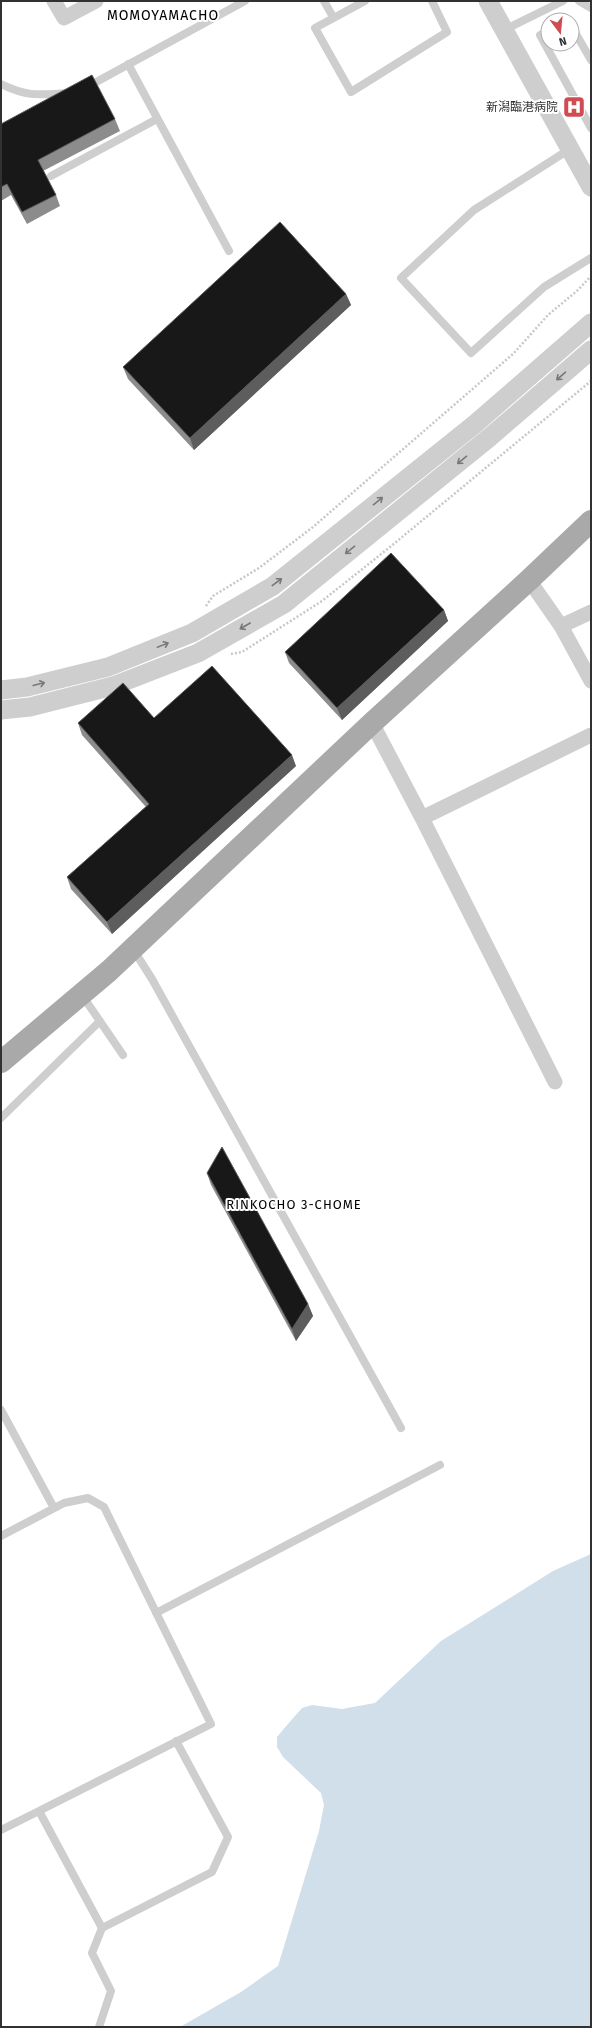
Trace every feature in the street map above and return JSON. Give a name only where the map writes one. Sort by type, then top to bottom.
[{"type":"main road","points":[[1,1062],[133,949],[372,723],[529,580],[591,521]]},
{"type":"street","points":[[54,1],[64,18],[96,1]]},
{"type":"street","points":[[488,1],[591,187]]},
{"type":"street","points":[[1,690],[27,687],[108,667],[192,633],[273,586],[474,424],[591,323]]},
{"type":"street","points":[[1,710],[30,707],[113,686],[198,653],[284,604],[490,438],[591,350]]},
{"type":"street","points":[[529,580],[562,626],[591,682]]},
{"type":"street","points":[[562,626],[591,612]]},
{"type":"street","points":[[372,723],[422,818],[555,1082]]},
{"type":"street","points":[[422,818],[591,735]]},
{"type":"lane","points":[[1,84],[19,93],[34,95],[77,92],[245,1]]},
{"type":"lane","points":[[324,1],[333,17]]},
{"type":"lane","points":[[365,1],[315,28],[351,92],[447,32],[432,1]]},
{"type":"lane","points":[[504,30],[562,1]]},
{"type":"lane","points":[[579,1],[591,8]]},
{"type":"lane","points":[[580,41],[591,60]]},
{"type":"lane","points":[[549,52],[591,128]]},
{"type":"lane","points":[[128,64],[228,251]]},
{"type":"lane","points":[[51,176],[157,119]]},
{"type":"lane","points":[[570,149],[474,210],[401,278],[471,354],[544,287],[591,258]]},
{"type":"lane","points":[[133,949],[156,986],[402,1428]]},
{"type":"lane","points":[[82,994],[123,1056]]},
{"type":"lane","points":[[1,1118],[100,1021]]},
{"type":"lane","points":[[1,1410],[54,1508]]},
{"type":"lane","points":[[156,1613],[440,1465]]},
{"type":"lane","points":[[1,1536],[64,1503],[88,1498],[104,1507],[211,1724],[1,1830]]},
{"type":"lane","points":[[99,2027],[111,1991],[92,1953],[102,1928],[212,1872],[228,1837],[176,1741]]},
{"type":"lane","points":[[39,1811],[102,1928]]},
{"type":"path","points":[[202,610],[213,596],[259,568],[313,527],[373,477],[486,379],[513,354],[548,315],[578,290],[591,276]]},
{"type":"shaded area","points":[[591,1554],[591,2027],[180,2027],[241,1992],[278,1966],[319,1831],[324,1805],[321,1793],[283,1757],[277,1747],[277,1737],[288,1724],[302,1708],[312,1705],[342,1709],[375,1703],[441,1641],[553,1571]]},
{"type":"building","points":[[92,75],[115,119],[38,160],[56,195],[22,212],[7,184],[1,187],[1,124]]},
{"type":"building","points":[[280,222],[346,294],[190,438],[123,367]]},
{"type":"building","points":[[391,553],[444,610],[337,708],[285,652]]},
{"type":"building","points":[[212,666],[292,755],[107,922],[67,877],[149,804],[78,723],[123,683],[154,718]]},
{"type":"building","points":[[222,1147],[308,1304],[292,1329],[207,1173]]},
{"type":"place","name":"新潟臨港病院","points":[[574,107]]},
{"type":"district","name":"MOMOYAMACHO","points":[[163,15]]},
{"type":"district","name":"RINKOCHO 3-CHOME","points":[[294,1204]]}]
